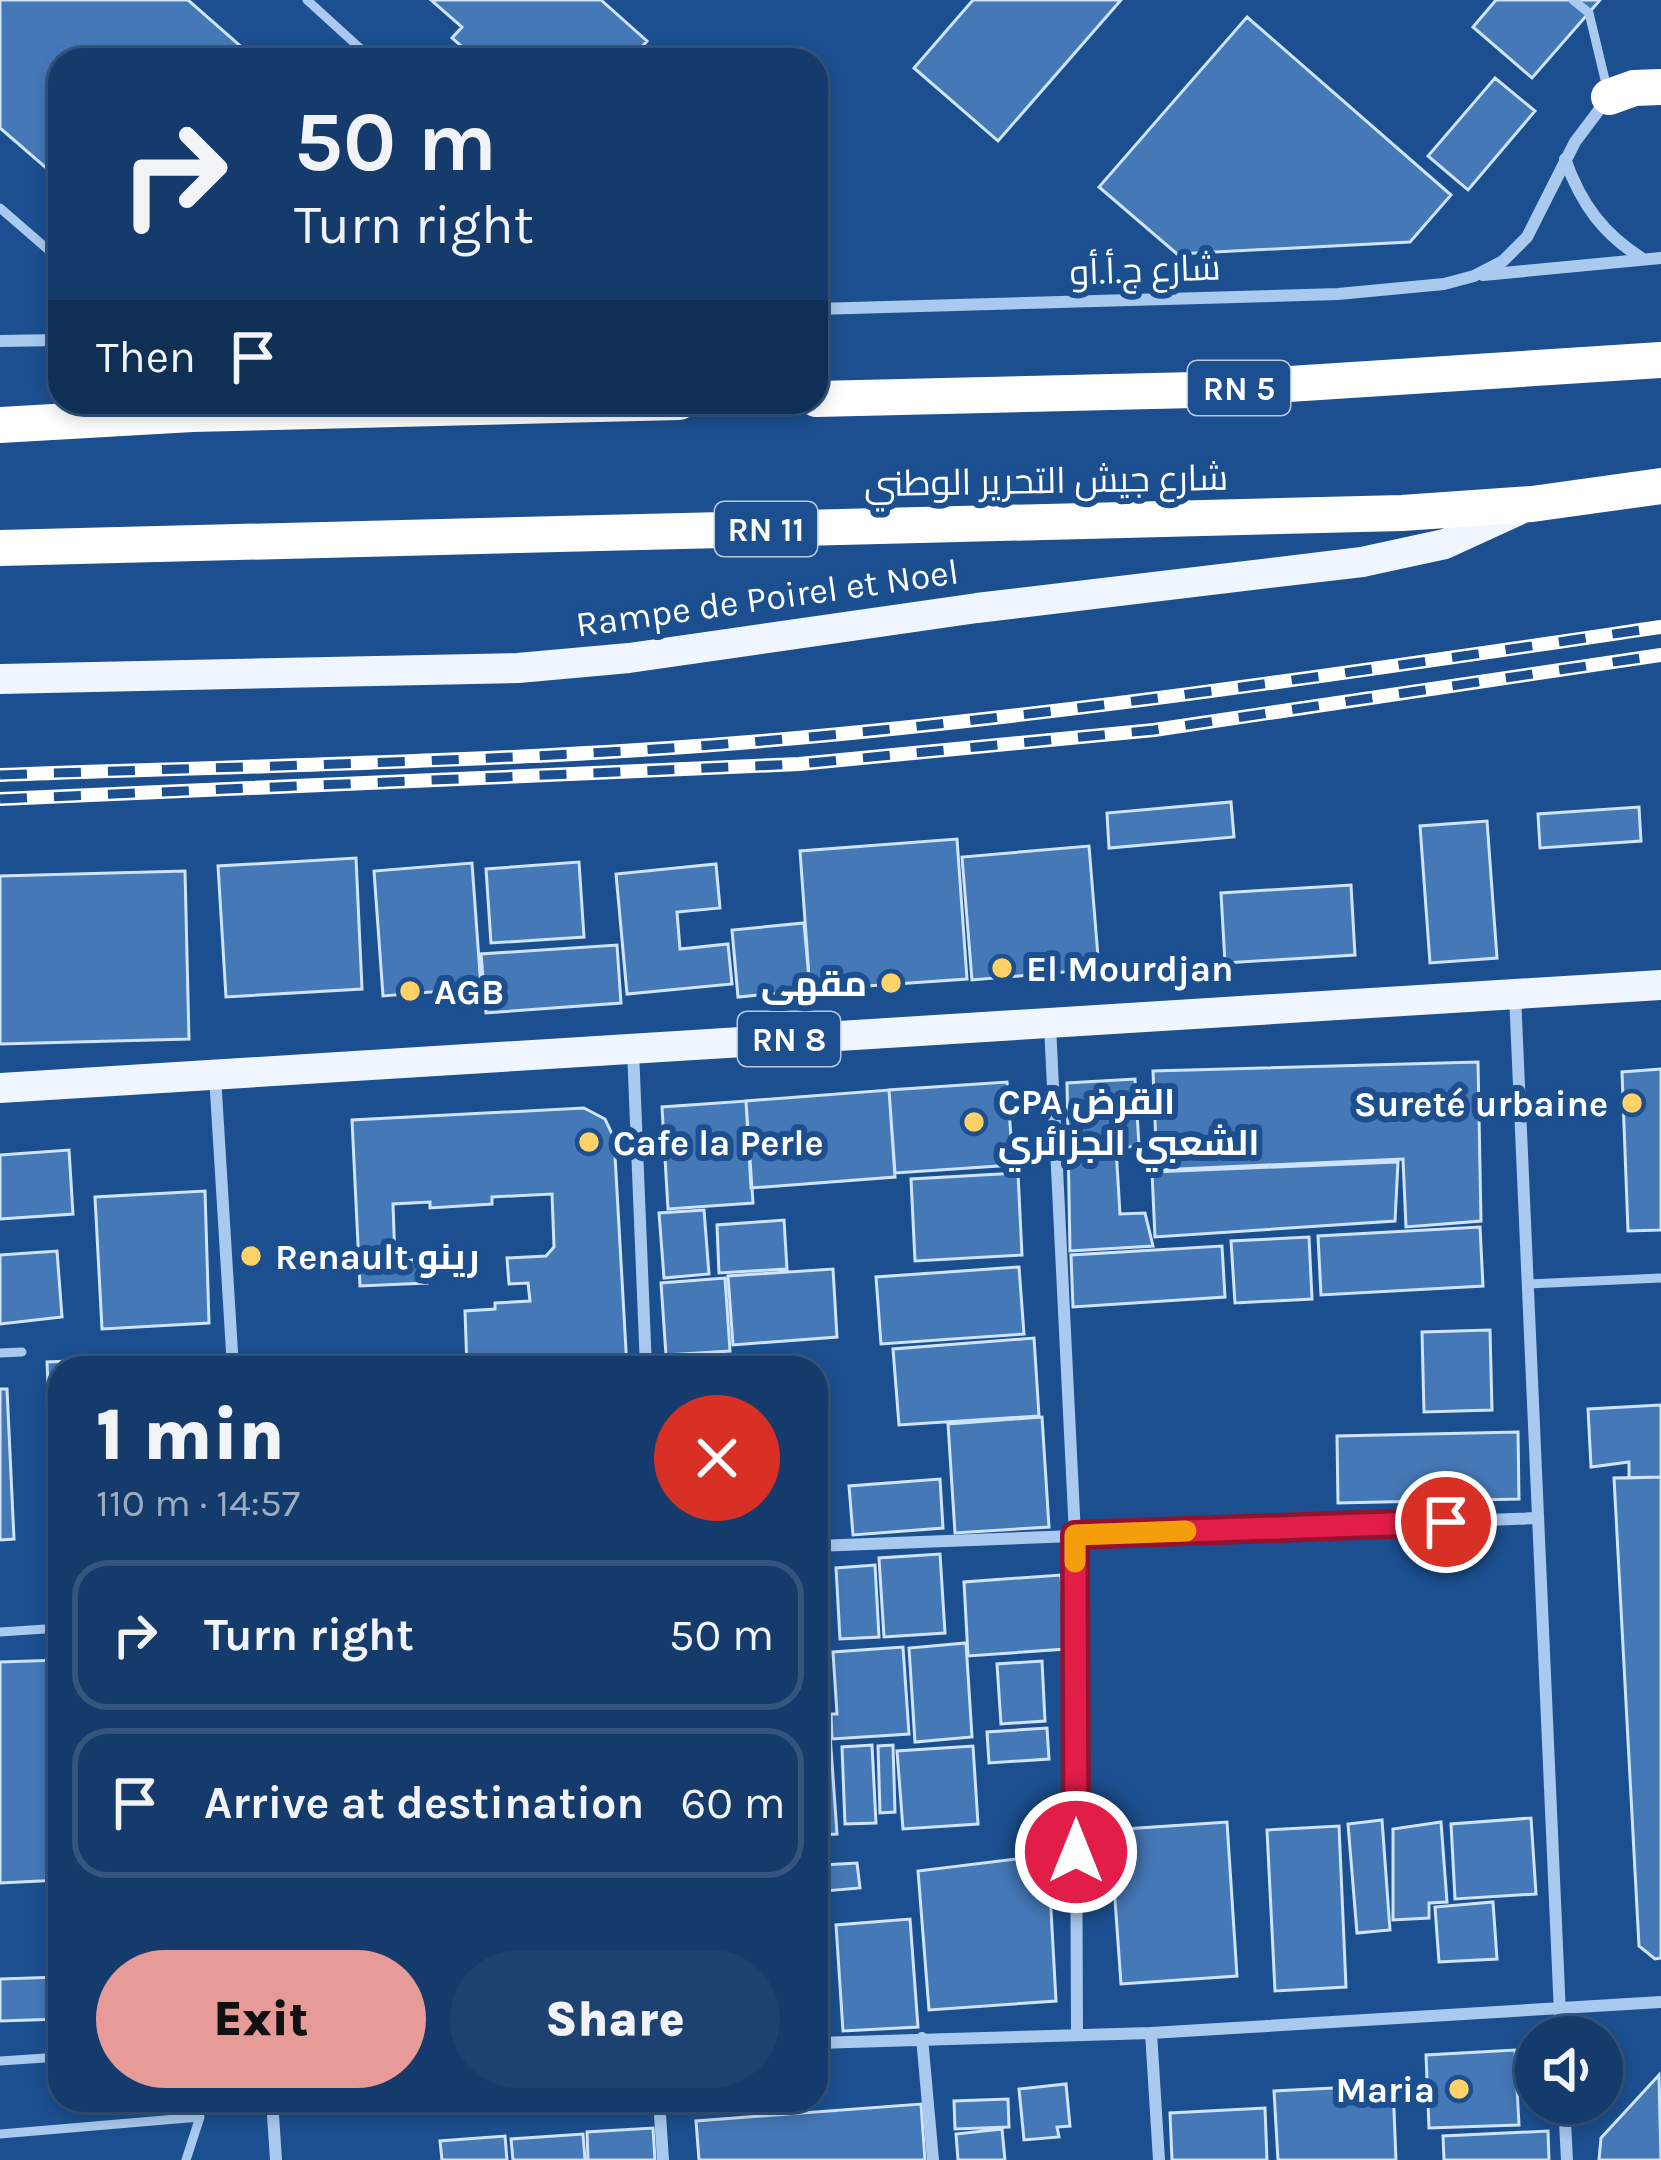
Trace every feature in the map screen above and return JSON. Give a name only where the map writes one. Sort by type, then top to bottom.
[{"type":"highway","points":[[1609,97],[1634,88],[1661,87]]},
{"type":"highway","name":"RN 5","points":[[828,399],[1195,390],[1661,360]]},
{"type":"highway","points":[[0,424],[192,414]]},
{"type":"highway","name":"شارع جيش التحرير الوطني","points":[[0,548],[1276,517],[1532,504],[1661,486]]},
{"type":"main road","name":"Rampe de Poirel et Noel","points":[[0,679],[518,668],[629,658],[977,608],[1362,562],[1445,544],[1532,504]]},
{"type":"main road","name":"RN 8","points":[[0,1088],[1661,985]]},
{"type":"street","name":"شارع ج.أ.أو","points":[[1474,276],[1503,261],[1527,237],[1565,159],[1609,97]]},
{"type":"street","points":[[1565,159],[1586,207],[1602,228],[1644,259]]},
{"type":"street","name":"شارع ج.أ.أو","points":[[828,309],[1338,294],[1661,258]]},
{"type":"street","points":[[0,341],[48,340]]},
{"type":"street","points":[[1515,994],[1560,2016]]},
{"type":"street","points":[[1050,1023],[1075,1535],[1077,2032]]},
{"type":"street","points":[[633,1049],[646,1356]]},
{"type":"street","points":[[215,1075],[232,1356]]},
{"type":"street","points":[[828,1545],[1538,1518]]},
{"type":"street","points":[[828,2042],[1151,2033],[1661,2002]]},
{"type":"street","points":[[1151,2033],[1159,2160]]},
{"type":"street","points":[[922,2038],[933,2160]]},
{"type":"street","points":[[273,2112],[276,2160]]},
{"type":"street","points":[[660,2112],[663,2160]]},
{"type":"street","points":[[1565,2124],[1567,2160]]},
{"type":"lane","points":[[307,0],[360,48]]},
{"type":"lane","points":[[1574,0],[1589,13],[1609,97]]},
{"type":"lane","points":[[0,208],[48,250]]},
{"type":"lane","points":[[1528,1284],[1661,1278]]},
{"type":"lane","points":[[0,1353],[22,1352]]},
{"type":"lane","points":[[0,1632],[48,1629]]},
{"type":"lane","points":[[0,2061],[48,2058]]},
{"type":"lane","points":[[186,2160],[198,2112]]},
{"type":"lane","points":[[0,2134],[200,2117]]},
{"type":"building","points":[[0,0],[188,0],[243,48],[48,48],[48,170],[0,128]]},
{"type":"building","points":[[431,0],[601,0],[647,41],[641,48],[463,48],[452,38],[462,27]]},
{"type":"building","points":[[973,0],[1121,0],[998,141],[914,68]]},
{"type":"building","points":[[1496,0],[1600,0],[1532,78],[1473,27]]},
{"type":"building","points":[[1247,17],[1451,195],[1410,242],[1177,254],[1099,187]]},
{"type":"building","points":[[1495,78],[1535,111],[1468,190],[1428,156]]},
{"type":"building","points":[[1231,802],[1234,837],[1109,848],[1107,813]]},
{"type":"building","points":[[1639,807],[1641,841],[1540,848],[1538,814]]},
{"type":"building","points":[[1487,821],[1497,958],[1430,963],[1420,826]]},
{"type":"building","points":[[957,839],[967,979],[810,990],[800,851]]},
{"type":"building","points":[[1089,846],[1099,969],[972,980],[962,857]]},
{"type":"building","points":[[356,858],[362,989],[226,997],[218,866]]},
{"type":"building","points":[[579,862],[584,937],[491,943],[486,869]]},
{"type":"building","points":[[472,863],[481,988],[383,996],[374,871]]},
{"type":"building","points":[[716,864],[720,908],[677,912],[680,949],[728,944],[732,984],[627,994],[616,874]]},
{"type":"building","points":[[185,871],[189,1039],[0,1044],[0,876]]},
{"type":"building","points":[[1351,885],[1355,955],[1225,963],[1221,893]]},
{"type":"building","points":[[804,923],[810,990],[738,997],[732,930]]},
{"type":"building","points":[[617,945],[621,1003],[486,1013],[481,954]]},
{"type":"building","points":[[1478,1062],[1481,1221],[1406,1227],[1403,1159],[1157,1170],[1153,1071]]},
{"type":"building","points":[[1661,1069],[1661,1230],[1628,1231],[1622,1072]]},
{"type":"building","points":[[1135,1079],[1139,1146],[1116,1148],[1120,1214],[1145,1213],[1153,1246],[1070,1251],[1067,1083]]},
{"type":"building","points":[[1007,1082],[1013,1165],[895,1173],[889,1090]]},
{"type":"building","points":[[889,1090],[895,1177],[751,1188],[746,1101]]},
{"type":"building","points":[[746,1101],[753,1203],[668,1209],[662,1107]]},
{"type":"building","points":[[584,1108],[605,1119],[614,1138],[626,1356],[467,1356],[465,1311],[530,1301],[528,1283],[509,1284],[507,1258],[546,1256],[554,1247],[552,1194],[492,1197],[492,1204],[430,1208],[430,1202],[393,1204],[395,1261],[425,1259],[427,1283],[360,1286],[352,1120]]},
{"type":"building","points":[[69,1150],[73,1214],[0,1219],[0,1155]]},
{"type":"building","points":[[1398,1162],[1395,1221],[1155,1237],[1152,1172]]},
{"type":"building","points":[[1018,1173],[1022,1255],[915,1261],[911,1179]]},
{"type":"building","points":[[205,1191],[209,1323],[102,1329],[95,1197]]},
{"type":"building","points":[[704,1210],[709,1274],[664,1278],[659,1213]]},
{"type":"building","points":[[784,1220],[787,1269],[719,1273],[717,1225]]},
{"type":"building","points":[[1480,1227],[1483,1286],[1321,1295],[1318,1236]]},
{"type":"building","points":[[1309,1237],[1312,1299],[1235,1303],[1231,1241]]},
{"type":"building","points":[[1222,1246],[1225,1297],[1073,1307],[1071,1255]]},
{"type":"building","points":[[57,1251],[62,1317],[0,1324],[0,1255]]},
{"type":"building","points":[[1019,1267],[1024,1334],[881,1344],[876,1277]]},
{"type":"building","points":[[833,1269],[837,1337],[733,1345],[728,1276]]},
{"type":"building","points":[[725,1278],[730,1351],[666,1355],[661,1283]]},
{"type":"building","points":[[1490,1330],[1492,1410],[1424,1412],[1422,1332]]},
{"type":"building","points":[[1034,1338],[1039,1416],[899,1425],[893,1349]]},
{"type":"building","points":[[0,1389],[7,1389],[14,1539],[0,1540]]},
{"type":"building","points":[[1661,1405],[1661,1477],[1629,1478],[1629,1462],[1591,1467],[1588,1409]]},
{"type":"building","points":[[1042,1417],[1049,1527],[955,1533],[948,1424]]},
{"type":"building","points":[[1518,1432],[1519,1499],[1338,1503],[1337,1436]]},
{"type":"building","points":[[1661,1477],[1661,1958],[1655,1959],[1639,1946],[1614,1478]]},
{"type":"building","points":[[940,1479],[943,1528],[853,1535],[849,1486]]},
{"type":"building","points":[[940,1554],[945,1633],[884,1637],[879,1558]]},
{"type":"building","points":[[875,1565],[879,1637],[840,1639],[836,1568]]},
{"type":"building","points":[[1061,1575],[1066,1649],[968,1656],[964,1582]]},
{"type":"building","points":[[966,1643],[972,1737],[915,1742],[909,1648]]},
{"type":"building","points":[[903,1647],[909,1734],[832,1739],[831,1714],[837,1714],[833,1652]]},
{"type":"building","points":[[48,1660],[48,1881],[0,1883],[0,1662]]},
{"type":"building","points":[[1042,1661],[1045,1721],[1001,1724],[997,1664]]},
{"type":"building","points":[[828,1705],[837,1834],[828,1834]]},
{"type":"building","points":[[1047,1728],[1049,1759],[989,1763],[987,1732]]},
{"type":"building","points":[[872,1745],[876,1823],[845,1824],[842,1747]]},
{"type":"building","points":[[893,1745],[895,1812],[880,1813],[878,1746]]},
{"type":"building","points":[[973,1746],[978,1824],[903,1829],[897,1751]]},
{"type":"building","points":[[1531,1818],[1536,1894],[1455,1899],[1451,1824]]},
{"type":"building","points":[[1382,1820],[1390,1930],[1357,1933],[1348,1824]]},
{"type":"building","points":[[1227,1822],[1237,1976],[1121,1984],[1110,1830]]},
{"type":"building","points":[[1441,1822],[1447,1902],[1429,1903],[1429,1918],[1393,1920],[1393,1829]]},
{"type":"building","points":[[1339,1826],[1346,1987],[1275,1991],[1267,1830]]},
{"type":"building","points":[[1048,1855],[1056,2001],[929,2010],[918,1871]]},
{"type":"building","points":[[857,1863],[860,1888],[828,1891],[828,1865]]},
{"type":"building","points":[[1493,1902],[1497,1959],[1439,1962],[1435,1907]]},
{"type":"building","points":[[910,1919],[918,2027],[843,2031],[836,1925]]},
{"type":"building","points":[[48,1977],[48,2019],[0,2021],[0,1979]]},
{"type":"building","points":[[1515,2050],[1515,2124],[1519,2125],[1429,2128],[1426,2055]]},
{"type":"building","points":[[1659,2075],[1661,2160],[1599,2160],[1601,2138],[1614,2124],[1623,2124],[1623,2114]]},
{"type":"building","points":[[1066,2084],[1070,2126],[1057,2127],[1059,2137],[1024,2140],[1019,2089]]},
{"type":"building","points":[[1393,2085],[1396,2160],[1278,2160],[1274,2091]]},
{"type":"building","points":[[1008,2099],[1009,2127],[955,2129],[954,2101]]},
{"type":"building","points":[[921,2104],[925,2160],[699,2160],[696,2121]]},
{"type":"building","points":[[1265,2108],[1267,2160],[1172,2160],[1170,2113]]},
{"type":"building","points":[[653,2128],[655,2160],[588,2160],[587,2132]]},
{"type":"building","points":[[1002,2129],[1005,2160],[958,2160],[956,2134]]},
{"type":"building","points":[[1548,2131],[1549,2160],[1444,2160],[1443,2136]]},
{"type":"building","points":[[583,2134],[585,2160],[513,2160],[511,2139]]},
{"type":"building","points":[[505,2136],[507,2160],[442,2160],[440,2141]]},
{"type":"railway","points":[[0,775],[499,758],[797,738],[1122,703],[1661,627]]},
{"type":"railway","points":[[0,799],[799,764],[1154,730],[1661,655]]},
{"type":"slow traffic","points":[[1075,1562],[1075,1535],[1186,1531]]},
{"type":"place","name":"El Mourdjan","points":[[1002,968]]},
{"type":"place","name":"مقهى","points":[[891,983]]},
{"type":"place","name":"AGB","points":[[410,991]]},
{"type":"place","name":"Sureté urbaine","points":[[1632,1103]]},
{"type":"place","name":"CPA القرض الشعبي الجزائري","points":[[974,1122]]},
{"type":"place","name":"Cafe la Perle","points":[[589,1142]]},
{"type":"place","name":"Renault رينو","points":[[251,1256]]},
{"type":"place","name":"Maria","points":[[1459,2089]]},
{"type":"route","points":[[1076,1852],[1075,1535],[1446,1522]]}]
